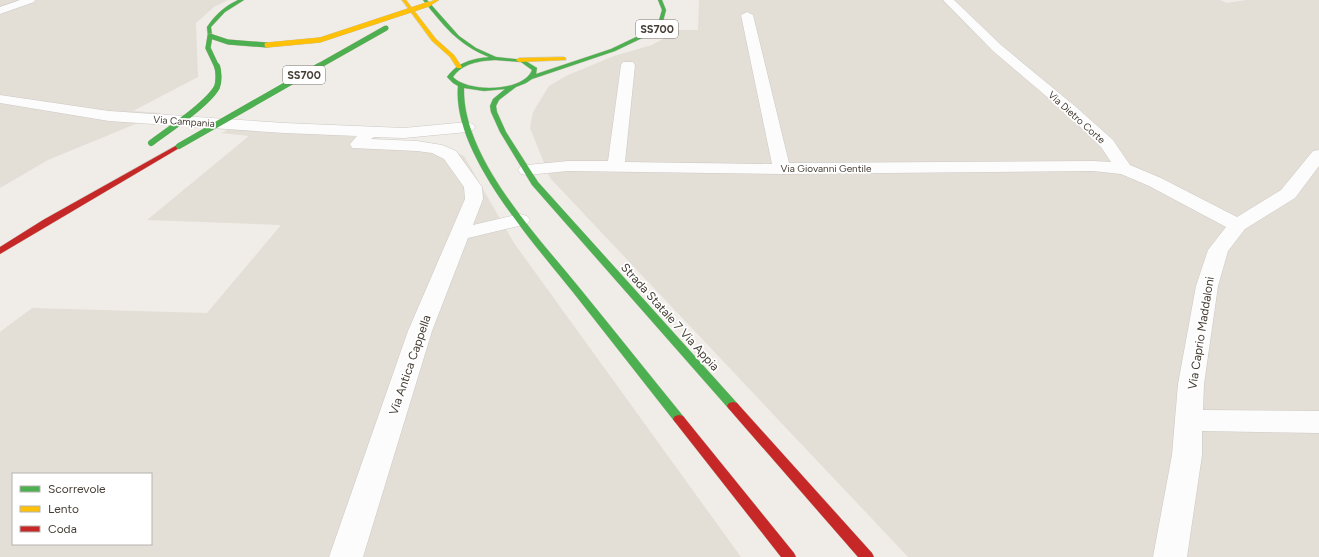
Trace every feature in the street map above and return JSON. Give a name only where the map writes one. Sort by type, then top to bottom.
[{"type":"main road","points":[[148,145],[201,105],[217,87],[218,71],[208,48],[210,36],[209,27],[222,11],[242,0]]},
{"type":"main road","points":[[404,0],[434,40],[452,56],[459,67]]},
{"type":"main road","name":"SS700","points":[[532,76],[628,45],[659,28],[664,10],[660,0]]},
{"type":"main road","points":[[210,36],[228,42],[255,45],[285,44],[320,40],[430,1],[457,37],[474,49],[495,58]]},
{"type":"main road","name":"SS700","points":[[0,251],[46,222],[430,1]]},
{"type":"main road","name":"SS700","points":[[519,60],[562,59],[606,53]]},
{"type":"main road","points":[[532,76],[535,73],[535,69],[526,62],[495,58],[469,63],[452,72],[450,77],[454,82],[461,86],[461,104],[466,127],[488,169],[508,204],[520,220],[789,557]]},
{"type":"main road","name":"Strada Statale 7 Via Appia","points":[[532,76],[515,85],[497,98],[493,105],[493,112],[535,183],[867,557]]},
{"type":"main road","name":"Strada Statale 7 Via Appia","points":[[461,86],[487,89],[515,85]]},
{"type":"main road","points":[[46,222],[108,175]]},
{"type":"street","points":[[0,11],[30,0]]},
{"type":"street","name":"Via Dietro Corte","points":[[948,0],[997,48],[1071,110],[1107,144],[1124,169]]},
{"type":"street","points":[[747,15],[782,169]]},
{"type":"street","points":[[616,166],[628,65]]},
{"type":"street","name":"Via Campania","points":[[0,99],[109,116],[368,133],[426,132],[466,127]]},
{"type":"street","points":[[368,133],[358,144],[417,146],[436,149],[450,155],[473,187],[474,199],[459,234]]},
{"type":"street","name":"Via Caprio Maddaloni","points":[[1170,557],[1187,455],[1191,384],[1206,286],[1218,250],[1238,225],[1288,194],[1319,155]]},
{"type":"street","name":"Via Giovanni Gentile","points":[[527,170],[568,166],[782,169],[1092,166],[1124,169]]},
{"type":"street","points":[[1124,169],[1154,182],[1238,225]]},
{"type":"street","points":[[459,234],[520,220]]},
{"type":"street","name":"Via Antica Cappella","points":[[346,557],[420,331],[459,234]]},
{"type":"street","points":[[1190,420],[1319,422]]},
{"type":"shaded area","points":[[0,0],[228,0],[214,7],[196,23],[198,77],[133,111],[162,113],[48,160],[0,188]]},
{"type":"shaded area","points":[[699,0],[1220,0],[1227,3],[1246,0],[1319,0],[1319,557],[908,557],[550,178],[530,128],[533,112],[549,86],[566,76],[614,56],[652,45],[679,30],[698,30]]},
{"type":"shaded area","points":[[232,128],[373,138],[442,146],[464,156],[514,243],[741,557],[0,557],[0,332],[32,308],[207,313],[281,225],[147,220],[249,136],[221,133]]},
{"type":"traffic: fast","points":[[210,36],[209,27],[219,14],[242,0]]},
{"type":"traffic: fast","points":[[425,0],[457,37],[474,49],[495,58]]},
{"type":"traffic: fast","points":[[532,77],[613,50],[659,28],[664,10],[660,0]]},
{"type":"traffic: fast","points":[[179,146],[386,28]]},
{"type":"traffic: fast","points":[[151,143],[201,105],[217,87],[219,71],[208,48],[210,36],[228,42],[267,45]]},
{"type":"traffic: fast","points":[[495,58],[522,61],[535,69],[532,76],[524,82],[506,88],[473,88],[455,82],[450,77],[464,64],[495,58]]},
{"type":"traffic: fast","points":[[515,85],[496,99],[493,106],[494,112],[503,132],[535,183],[733,406]]},
{"type":"traffic: fast","points":[[461,86],[461,104],[473,143],[508,204],[679,419]]},
{"type":"traffic: slow","points":[[404,0],[434,40],[452,56],[459,67]]},
{"type":"traffic: slow","points":[[429,4],[437,0]]},
{"type":"traffic: slow","points":[[267,45],[320,40],[429,4]]},
{"type":"traffic: slow","points":[[519,60],[564,59]]},
{"type":"traffic: jam","points":[[0,251],[46,222],[179,146]]},
{"type":"traffic: jam","points":[[733,406],[867,557]]},
{"type":"traffic: jam","points":[[679,419],[789,557]]}]
